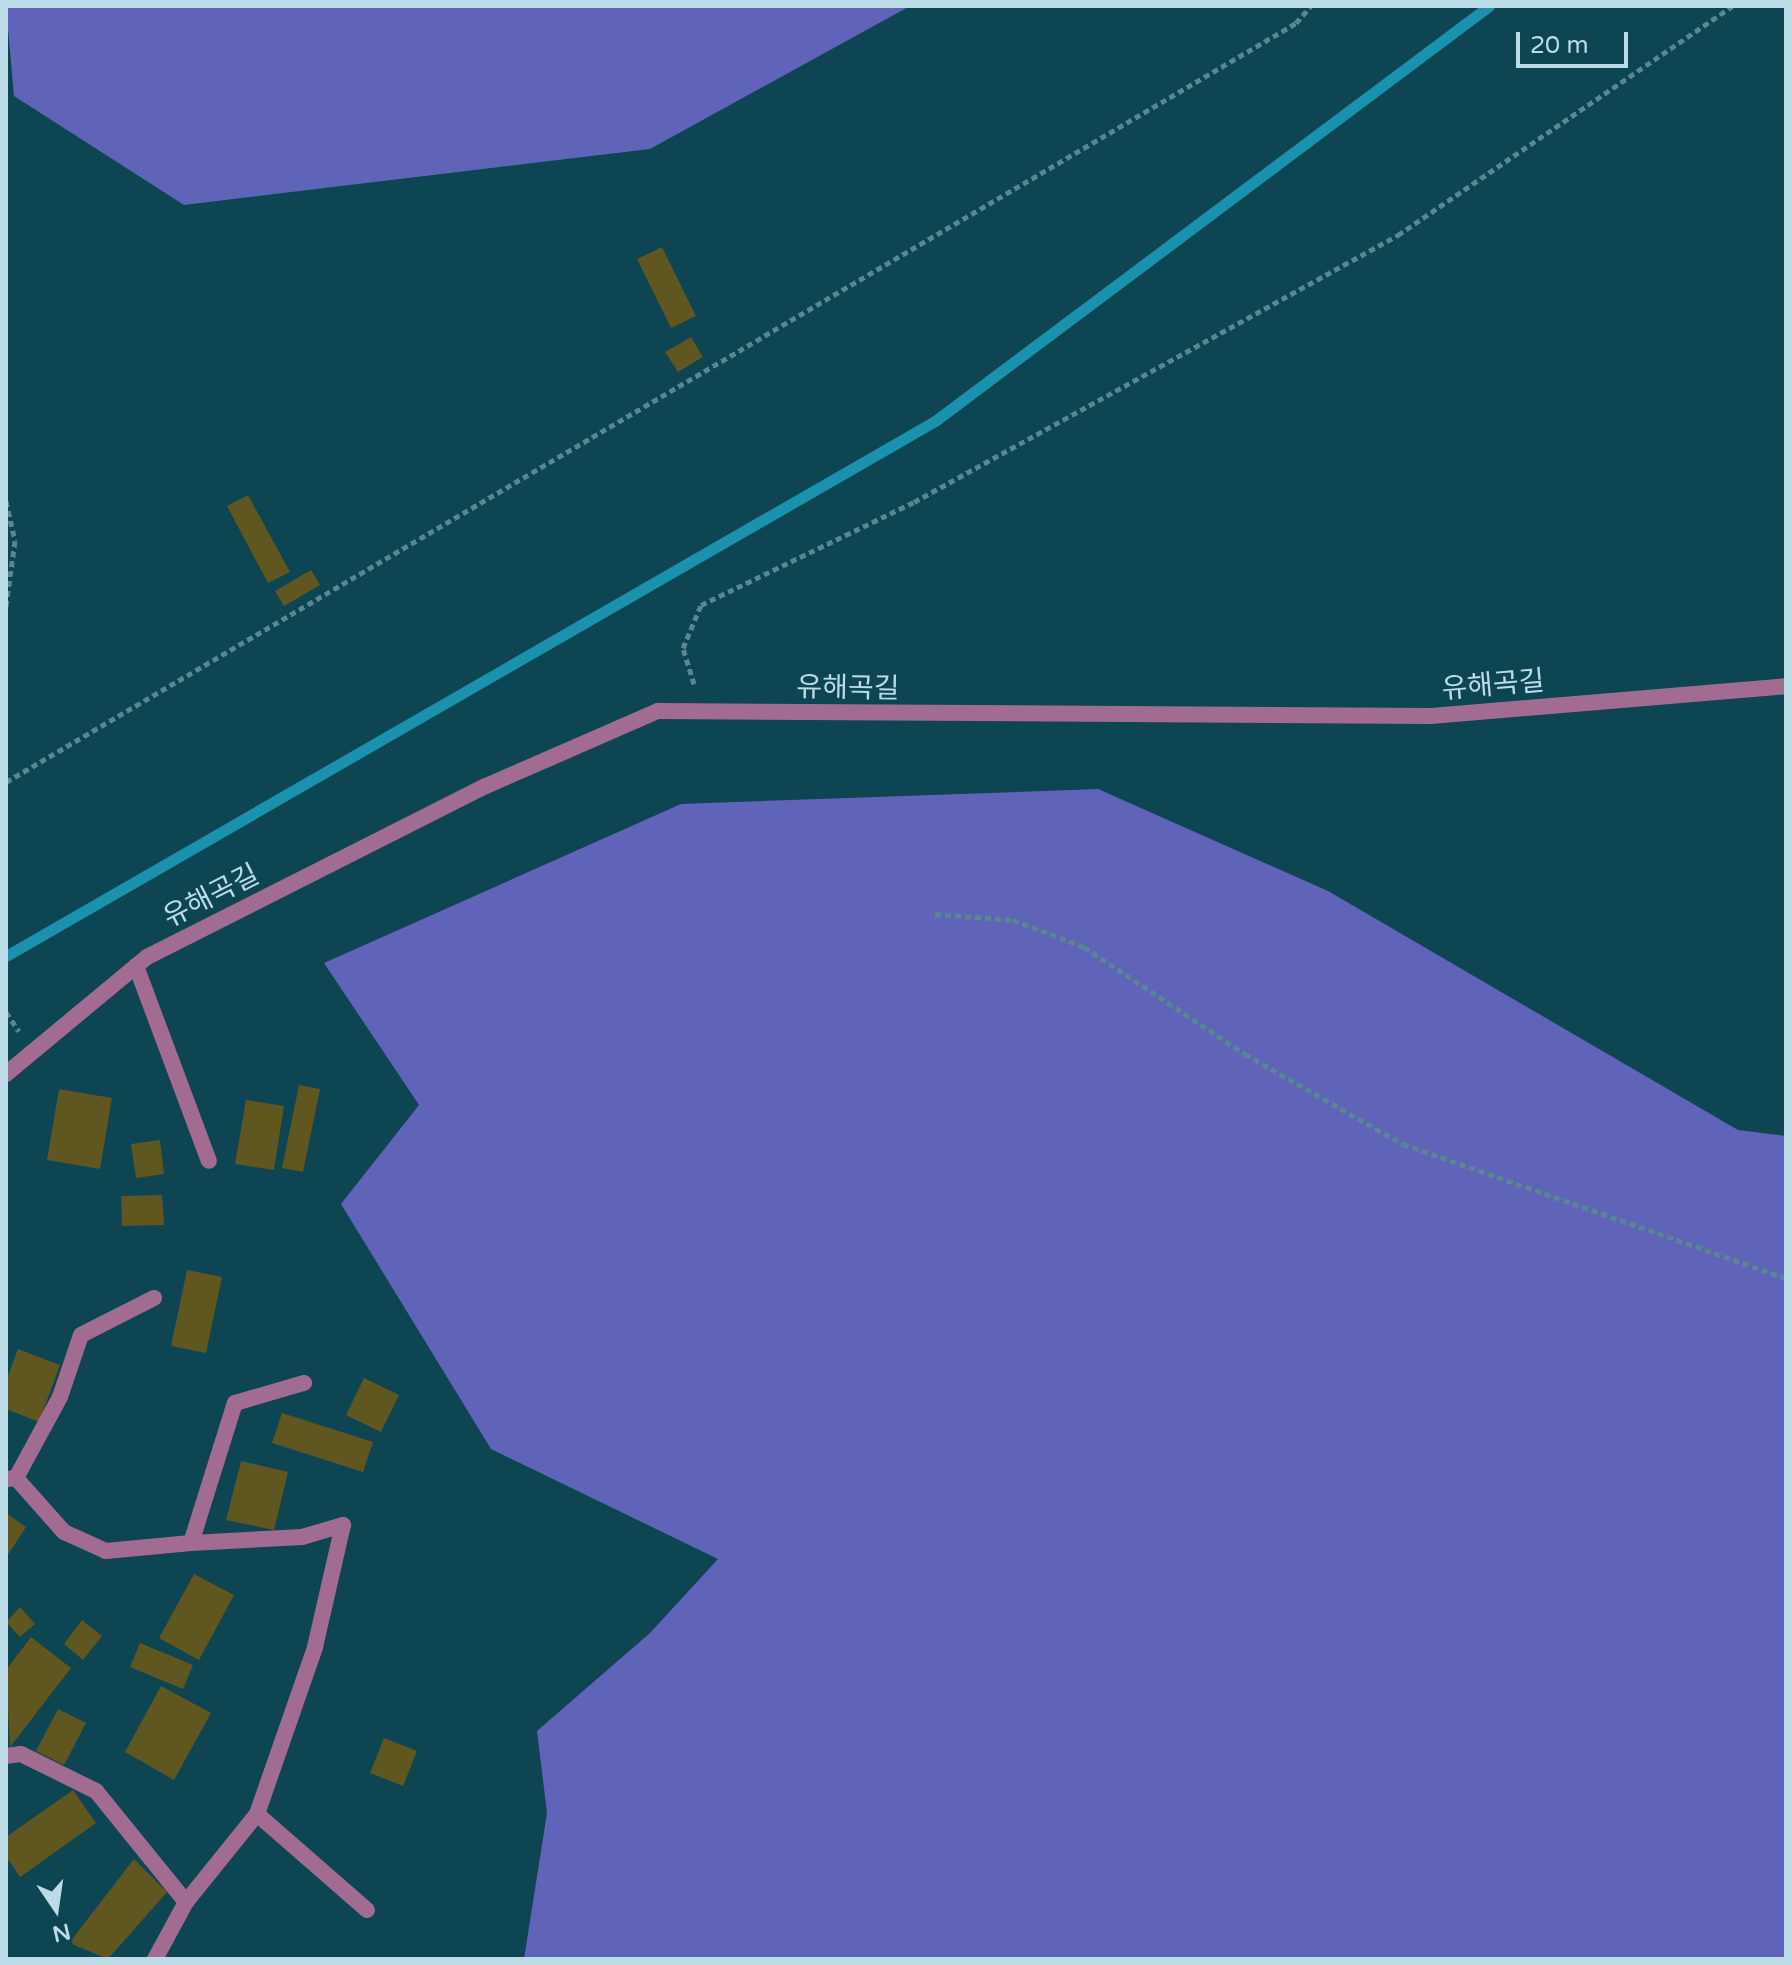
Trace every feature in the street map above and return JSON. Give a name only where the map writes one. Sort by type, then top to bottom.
[{"type":"street","name":"유해곡길","points":[[6,1074],[136,966],[486,786],[658,711],[1431,716],[1786,686]]},
{"type":"street","points":[[136,966],[209,1161]]},
{"type":"street","points":[[154,1298],[81,1335],[60,1397],[11,1478],[64,1532],[106,1551],[302,1537],[343,1525],[315,1647],[257,1814],[186,1902],[152,1954],[155,1959]]},
{"type":"street","points":[[191,1543],[235,1403],[304,1383]]},
{"type":"street","points":[[6,1756],[21,1754],[96,1791],[186,1902]]},
{"type":"street","points":[[257,1814],[367,1910]]},
{"type":"path","points":[[6,782],[1296,23],[1311,6]]},
{"type":"path","points":[[702,712],[683,648],[701,605],[914,502],[1398,235],[1732,6]]},
{"type":"path","points":[[6,501],[15,541],[6,606]]},
{"type":"path","points":[[935,914],[1013,920],[1084,947],[1245,1054],[1403,1144],[1786,1278]]},
{"type":"shaded area","points":[[6,6],[910,6],[650,149],[184,205],[14,96]]},
{"type":"shaded area","points":[[1098,789],[1328,891],[1738,1130],[1786,1136],[1786,1959],[524,1959],[547,1813],[537,1731],[650,1633],[718,1559],[491,1449],[341,1204],[419,1105],[324,963],[681,804]]},
{"type":"building","points":[[662,247],[696,316],[671,328],[637,259]]},
{"type":"building","points":[[691,337],[703,357],[678,372],[665,352]]},
{"type":"building","points":[[248,495],[290,572],[268,583],[227,506]]},
{"type":"building","points":[[311,570],[320,585],[284,606],[275,591]]},
{"type":"building","points":[[299,1085],[320,1089],[303,1172],[282,1168]]},
{"type":"building","points":[[59,1089],[112,1098],[100,1169],[47,1160]]},
{"type":"building","points":[[246,1100],[284,1106],[274,1170],[235,1164]]},
{"type":"building","points":[[160,1140],[164,1174],[136,1178],[131,1144]]},
{"type":"building","points":[[162,1195],[164,1225],[122,1226],[121,1196]]},
{"type":"building","points":[[187,1270],[222,1277],[206,1353],[171,1346]]},
{"type":"building","points":[[18,1349],[60,1365],[39,1422],[6,1409],[6,1381]]},
{"type":"building","points":[[364,1378],[399,1395],[381,1432],[346,1415]]},
{"type":"building","points":[[282,1413],[373,1442],[363,1472],[272,1443]]},
{"type":"building","points":[[241,1461],[288,1472],[274,1530],[226,1520]]},
{"type":"building","points":[[6,1513],[26,1527],[6,1558]]},
{"type":"building","points":[[194,1574],[234,1595],[199,1660],[159,1638]]},
{"type":"building","points":[[20,1607],[35,1624],[20,1637],[6,1622]]},
{"type":"building","points":[[82,1620],[102,1636],[83,1660],[64,1644]]},
{"type":"building","points":[[31,1637],[71,1668],[10,1747],[6,1670]]},
{"type":"building","points":[[140,1643],[193,1665],[183,1689],[130,1667]]},
{"type":"building","points":[[161,1686],[211,1713],[174,1780],[125,1752]]},
{"type":"building","points":[[58,1709],[86,1723],[64,1765],[36,1751]]},
{"type":"building","points":[[384,1738],[417,1751],[403,1786],[370,1773]]},
{"type":"building","points":[[73,1790],[96,1823],[20,1877],[6,1856],[6,1837]]},
{"type":"building","points":[[134,1859],[167,1892],[108,1959],[69,1943]]},
{"type":"waterway","points":[[6,956],[935,421],[1489,6]]}]
